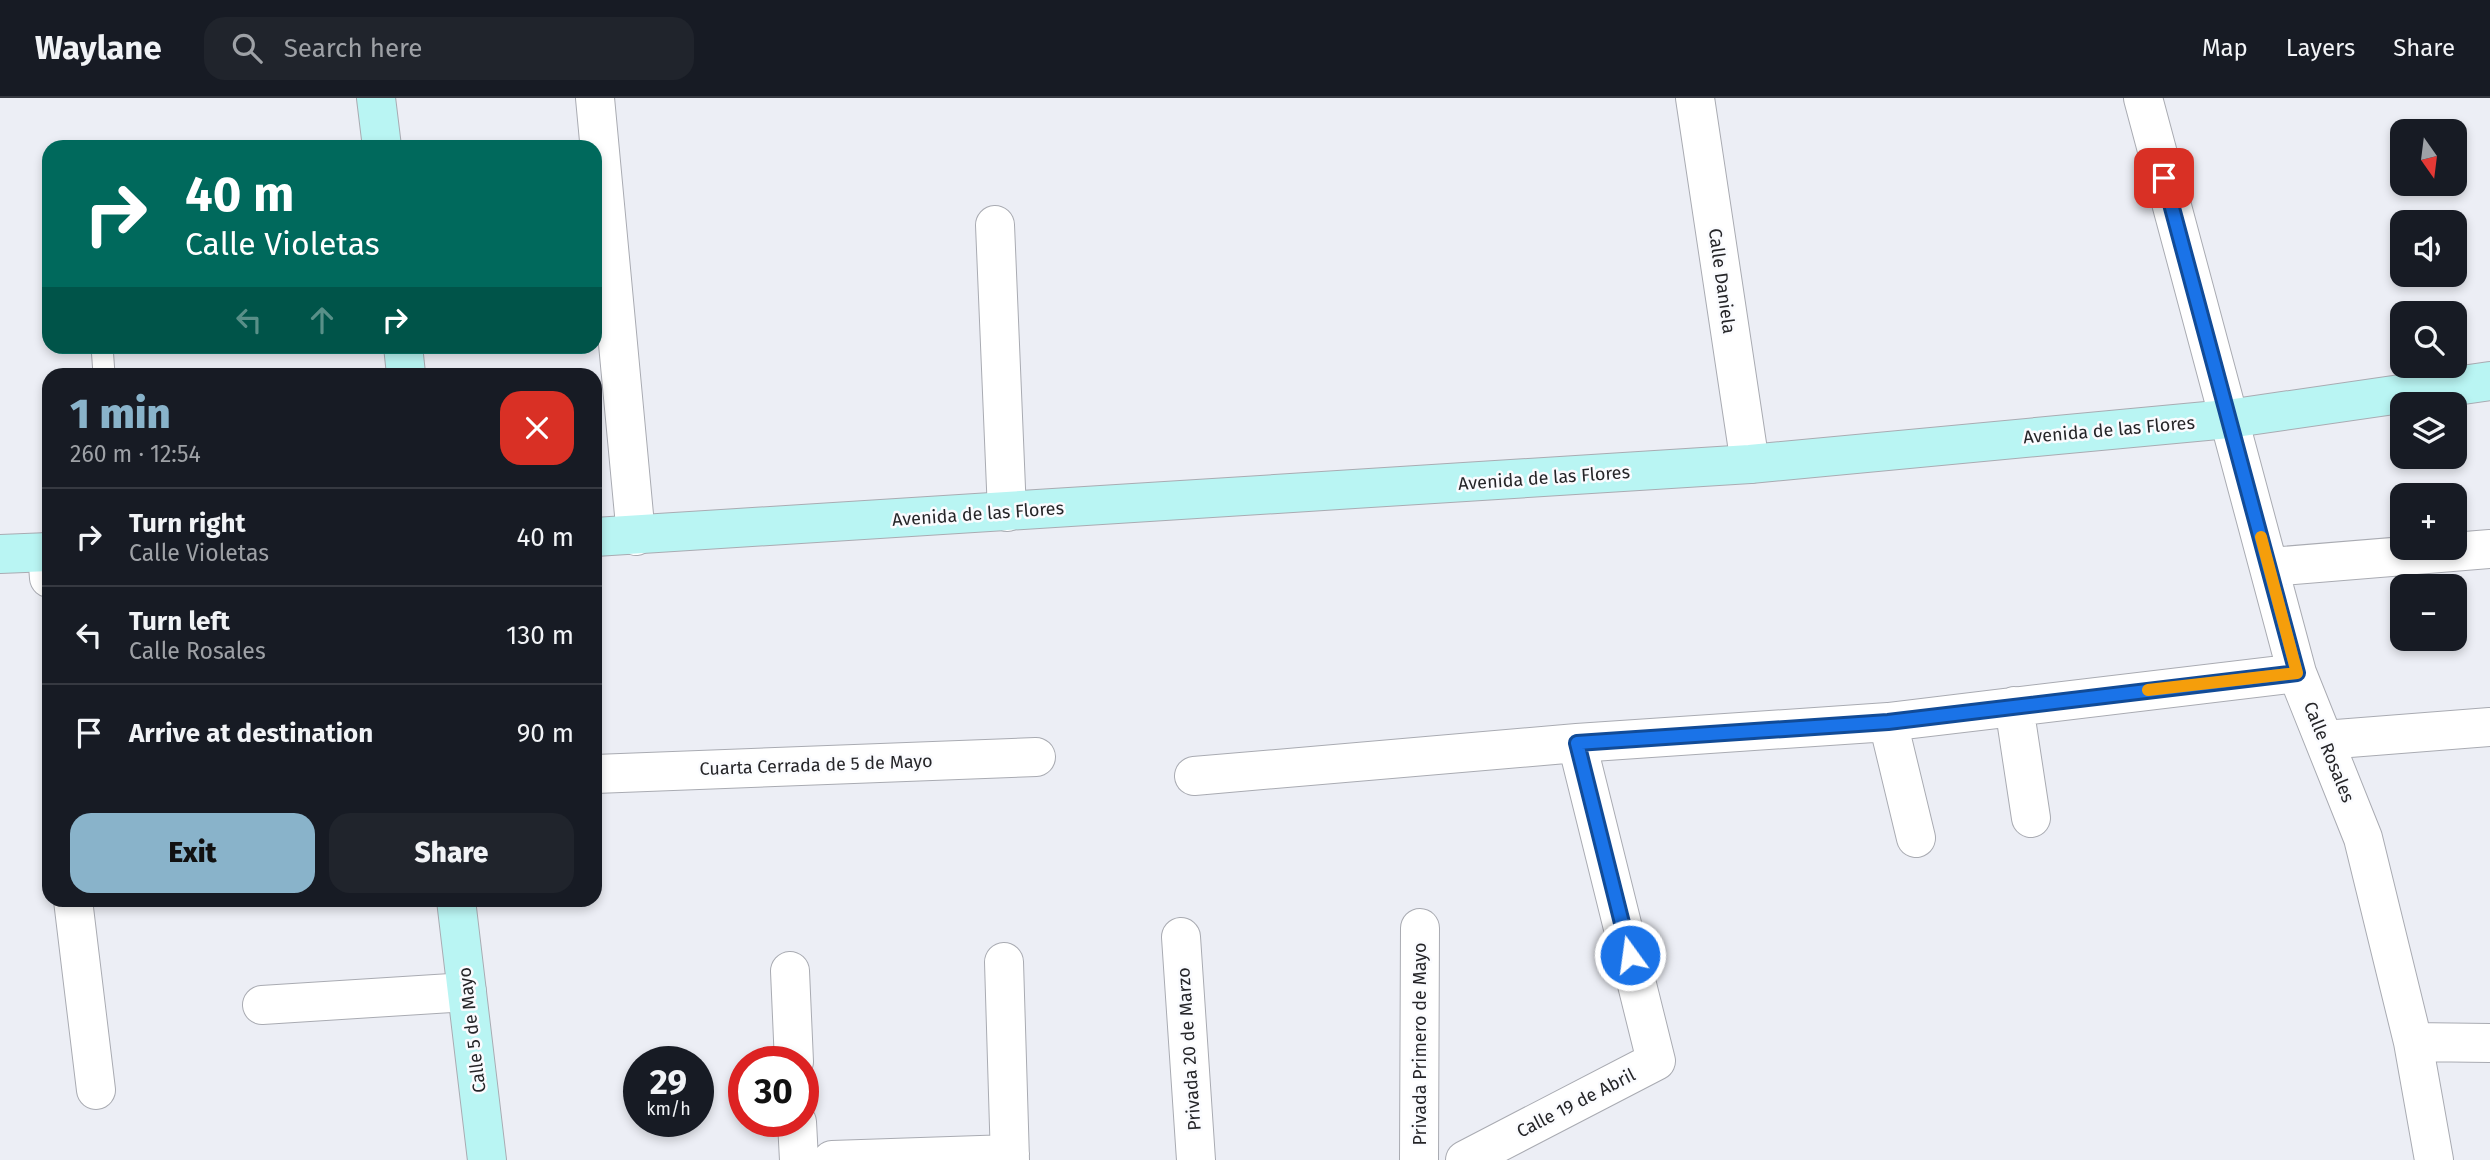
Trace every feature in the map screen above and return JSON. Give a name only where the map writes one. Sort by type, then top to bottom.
[{"type":"street","points":[[376,98],[381,140]]},
{"type":"street","points":[[595,98],[599,140]]},
{"type":"street","name":"Calle Daniela","points":[[1695,98],[1749,464]]},
{"type":"street","name":"Calle Rosales","points":[[2143,98],[2297,673],[2363,838],[2413,1042],[2434,1160]]},
{"type":"street","points":[[602,173],[636,536]]},
{"type":"street","points":[[995,225],[1007,512]]},
{"type":"street","name":"Avenida de las Flores","points":[[602,537],[1749,464],[2228,419],[2490,381]]},
{"type":"street","points":[[2270,567],[2490,550]]},
{"type":"street","points":[[0,554],[42,560]]},
{"type":"street","points":[[1194,776],[1577,743],[1888,722],[2297,673]]},
{"type":"street","points":[[2014,706],[2031,818]]},
{"type":"street","points":[[1888,722],[1916,838]]},
{"type":"street","points":[[2324,740],[2490,727]]},
{"type":"street","name":"Calle 19 de Abril","points":[[1465,1160],[1656,1061],[1577,743]]},
{"type":"street","name":"Cuarta Cerrada de 5 de Mayo","points":[[602,774],[1036,757]]},
{"type":"street","points":[[74,907],[96,1090]]},
{"type":"street","name":"Calle 5 de Mayo","points":[[458,907],[487,1160]]},
{"type":"street","name":"Privada Primero de Mayo","points":[[1419,1160],[1420,928]]},
{"type":"street","name":"Privada 20 de Marzo","points":[[1181,937],[1196,1160]]},
{"type":"street","points":[[832,1160],[1010,1157],[1004,962]]},
{"type":"street","points":[[790,971],[793,1046]]},
{"type":"street","points":[[262,1005],[467,992]]},
{"type":"street","points":[[2413,1042],[2476,1043],[2490,1073]]},
{"type":"street","points":[[798,1137],[799,1160]]},
{"type":"slow traffic","points":[[2148,690],[2297,673],[2261,537]]},
{"type":"route","points":[[1630,955],[1577,743],[1888,722],[2297,673],[2164,178]]}]
